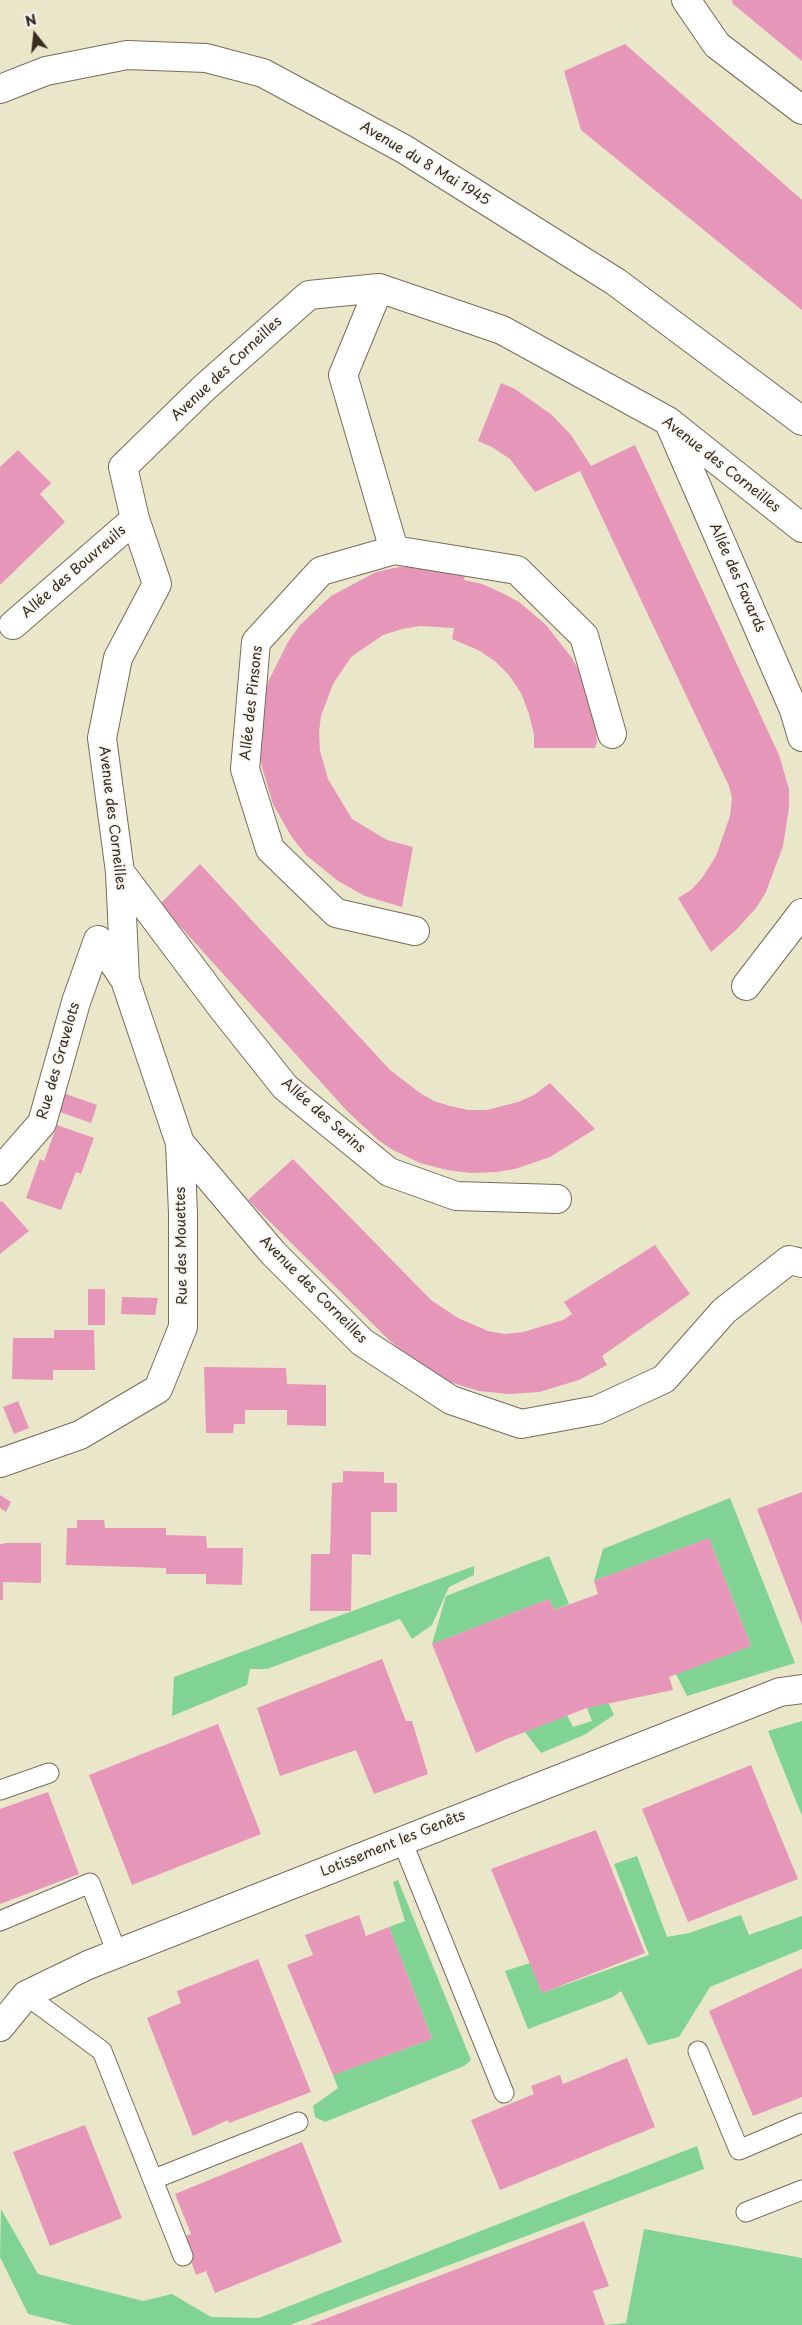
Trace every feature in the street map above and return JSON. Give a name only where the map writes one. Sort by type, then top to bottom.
[{"type":"street","points":[[686,0],[717,45],[802,110]]},
{"type":"street","name":"Avenue du 8 Mai 1945","points":[[0,89],[46,71],[127,54],[206,58],[263,73],[404,149],[616,282],[802,421]]},
{"type":"street","points":[[379,288],[343,375],[394,550],[517,570],[584,636],[612,734]]},
{"type":"street","name":"Avenue des Corneilles","points":[[125,980],[120,872],[102,738],[118,658],[157,584],[135,519],[123,467],[204,388],[309,294],[379,288],[502,330],[668,421],[802,528]]},
{"type":"street","name":"Allée des Favards","points":[[668,421],[794,710],[802,737]]},
{"type":"street","name":"Allée des Bouvreuils","points":[[13,625],[135,519]]},
{"type":"street","name":"Allée des Pinsons","points":[[394,550],[321,571],[256,642],[245,769],[270,849],[336,913],[415,930]]},
{"type":"street","name":"Allée des Serins","points":[[120,872],[223,1009],[285,1087],[389,1172],[456,1196],[556,1199]]},
{"type":"street","points":[[746,986],[802,913]]},
{"type":"street","name":"Rue des Mouettes","points":[[0,1463],[80,1435],[158,1389],[183,1327],[183,1213],[180,1143],[125,980],[98,940]]},
{"type":"street","name":"Rue des Gravelots","points":[[0,1171],[42,1123],[76,1002],[98,940]]},
{"type":"street","name":"Avenue des Corneilles","points":[[180,1143],[273,1253],[362,1342],[451,1400],[521,1424],[597,1410],[664,1379],[724,1310],[789,1260],[802,1262]]},
{"type":"street","name":"Lotissement les Genêts","points":[[0,2027],[26,1995],[117,1953],[780,1692],[802,1689]]},
{"type":"lane","points":[[0,1790],[49,1773]]},
{"type":"lane","points":[[402,1841],[504,2093]]},
{"type":"lane","points":[[0,1921],[90,1883],[117,1953]]},
{"type":"lane","points":[[26,1995],[102,2051],[183,2256]]},
{"type":"lane","points":[[698,2051],[739,2150],[802,2123]]},
{"type":"lane","points":[[154,2179],[298,2122]]},
{"type":"lane","points":[[746,2212],[802,2190]]},
{"type":"green space","points":[[730,1498],[795,1663],[687,1696],[676,1674],[751,1646],[709,1538],[594,1581],[603,1549]]},
{"type":"green space","points":[[549,1556],[569,1604],[554,1610],[549,1599],[432,1644],[446,1596]]},
{"type":"green space","points":[[474,1566],[474,1575],[449,1587],[432,1625],[412,1639],[400,1619],[267,1669],[250,1669],[247,1685],[172,1716],[174,1677]]},
{"type":"green space","points":[[608,1702],[614,1715],[584,1735],[541,1753],[525,1732],[567,1715],[573,1727],[592,1721],[587,1708]]},
{"type":"green space","points":[[802,1721],[802,1816],[768,1731]]},
{"type":"green space","points":[[637,1856],[667,1937],[689,1933],[741,1915],[749,1935],[802,1916],[802,1949],[710,1987],[679,2037],[648,2045],[621,1991],[613,1997],[528,2029],[505,1971],[530,1963],[542,1993],[649,1955],[614,1864]]},
{"type":"green space","points":[[398,1880],[471,2060],[464,2066],[325,2122],[315,2117],[313,2106],[338,2088],[333,2075],[432,2039],[389,1927],[405,1921],[393,1882]]},
{"type":"green space","points":[[697,2146],[704,2169],[290,2325],[72,2325],[28,2314],[0,2257],[1,2209],[38,2274],[143,2301],[172,2294],[211,2317],[259,2318]]},
{"type":"green space","points":[[644,2229],[802,2258],[802,2325],[605,2325],[626,2323]]},
{"type":"building","points":[[732,0],[802,0],[802,61],[733,4]]},
{"type":"building","points":[[625,44],[802,200],[802,310],[581,130],[564,71]]},
{"type":"building","points":[[501,383],[515,389],[552,415],[571,435],[591,466],[635,445],[779,755],[789,789],[789,808],[783,846],[766,892],[756,908],[737,929],[711,952],[678,898],[691,890],[702,878],[716,856],[730,816],[732,798],[729,786],[580,471],[535,492],[510,459],[492,447],[478,441]]},
{"type":"building","points":[[18,450],[51,483],[40,494],[65,522],[0,585],[0,467]]},
{"type":"building","points":[[432,565],[467,568],[464,580],[482,584],[519,602],[546,625],[572,658],[585,683],[592,705],[597,741],[595,748],[534,748],[534,734],[529,714],[521,693],[509,675],[495,661],[478,650],[452,639],[454,628],[420,626],[402,629],[383,635],[351,657],[333,684],[321,716],[319,732],[320,751],[328,779],[352,819],[387,840],[413,847],[402,907],[365,896],[338,881],[306,855],[291,836],[273,804],[262,767],[259,747],[262,705],[268,682],[288,642],[300,625],[331,596],[376,572],[399,567]]},
{"type":"building","points":[[200,864],[390,1070],[420,1093],[434,1101],[450,1106],[468,1110],[487,1110],[518,1102],[534,1095],[550,1083],[595,1129],[550,1157],[515,1169],[496,1172],[471,1173],[447,1170],[420,1163],[391,1149],[377,1139],[347,1111],[160,904]]},
{"type":"building","points":[[63,1093],[97,1105],[91,1123],[57,1111]]},
{"type":"building","points":[[57,1125],[94,1138],[81,1174],[76,1172],[61,1210],[26,1198],[40,1159],[44,1161]]},
{"type":"building","points":[[293,1159],[431,1300],[458,1318],[488,1331],[505,1334],[523,1332],[563,1320],[572,1314],[564,1302],[655,1245],[690,1294],[602,1356],[607,1365],[579,1380],[539,1392],[509,1394],[479,1391],[446,1381],[410,1358],[389,1340],[248,1200]]},
{"type":"building","points":[[2,1201],[29,1231],[0,1254],[0,1202]]},
{"type":"building","points":[[88,1289],[105,1289],[105,1325],[88,1325]]},
{"type":"building","points":[[122,1297],[158,1298],[155,1315],[121,1314]]},
{"type":"building","points":[[54,1330],[94,1330],[95,1370],[53,1370],[53,1380],[12,1379],[13,1338],[54,1338]]},
{"type":"building","points":[[204,1367],[286,1368],[287,1384],[326,1385],[326,1426],[287,1425],[287,1410],[245,1410],[245,1424],[234,1424],[233,1433],[206,1433]]},
{"type":"building","points":[[18,1401],[29,1428],[14,1434],[3,1407]]},
{"type":"building","points":[[343,1471],[384,1472],[384,1483],[397,1483],[397,1512],[371,1512],[371,1555],[352,1554],[351,1611],[310,1611],[311,1554],[330,1554],[332,1483],[343,1482]]},
{"type":"building","points":[[802,1492],[802,1625],[757,1509]]},
{"type":"building","points":[[0,1495],[11,1502],[6,1512],[0,1508]]},
{"type":"building","points":[[77,1520],[104,1520],[105,1528],[166,1528],[166,1535],[206,1536],[207,1548],[243,1548],[242,1585],[206,1584],[206,1574],[166,1574],[166,1568],[66,1565],[67,1528],[77,1528]]},
{"type":"building","points":[[709,1538],[751,1646],[669,1677],[673,1690],[587,1708],[504,1740],[476,1753],[432,1644],[549,1599],[554,1610],[598,1594],[594,1581]]},
{"type":"building","points":[[41,1543],[41,1583],[3,1582],[3,1600],[0,1600],[0,1544]]},
{"type":"building","points":[[382,1659],[406,1721],[412,1721],[428,1774],[374,1794],[356,1750],[280,1776],[257,1708]]},
{"type":"building","points":[[218,1724],[261,1834],[132,1885],[89,1775]]},
{"type":"building","points":[[751,1765],[798,1879],[688,1922],[642,1809]]},
{"type":"building","points":[[48,1792],[79,1874],[0,1904],[0,1809]]},
{"type":"building","points":[[596,1830],[645,1953],[542,1993],[491,1869]]},
{"type":"building","points":[[359,1915],[366,1936],[389,1927],[432,2039],[333,2075],[287,1965],[313,1955],[305,1935]]},
{"type":"building","points":[[258,1959],[311,2092],[229,2123],[228,2120],[193,2136],[147,2018],[181,2003],[177,1991]]},
{"type":"building","points":[[802,1968],[802,2097],[753,2116],[709,2011]]},
{"type":"building","points":[[627,2058],[655,2127],[500,2190],[471,2120],[534,2094],[531,2086],[560,2075],[563,2084]]},
{"type":"building","points":[[85,2125],[122,2218],[50,2246],[13,2152]]},
{"type":"building","points":[[302,2142],[342,2242],[215,2293],[206,2271],[196,2275],[182,2237],[191,2234],[175,2194]]},
{"type":"building","points":[[584,2221],[609,2286],[593,2291],[605,2325],[309,2325]]}]
